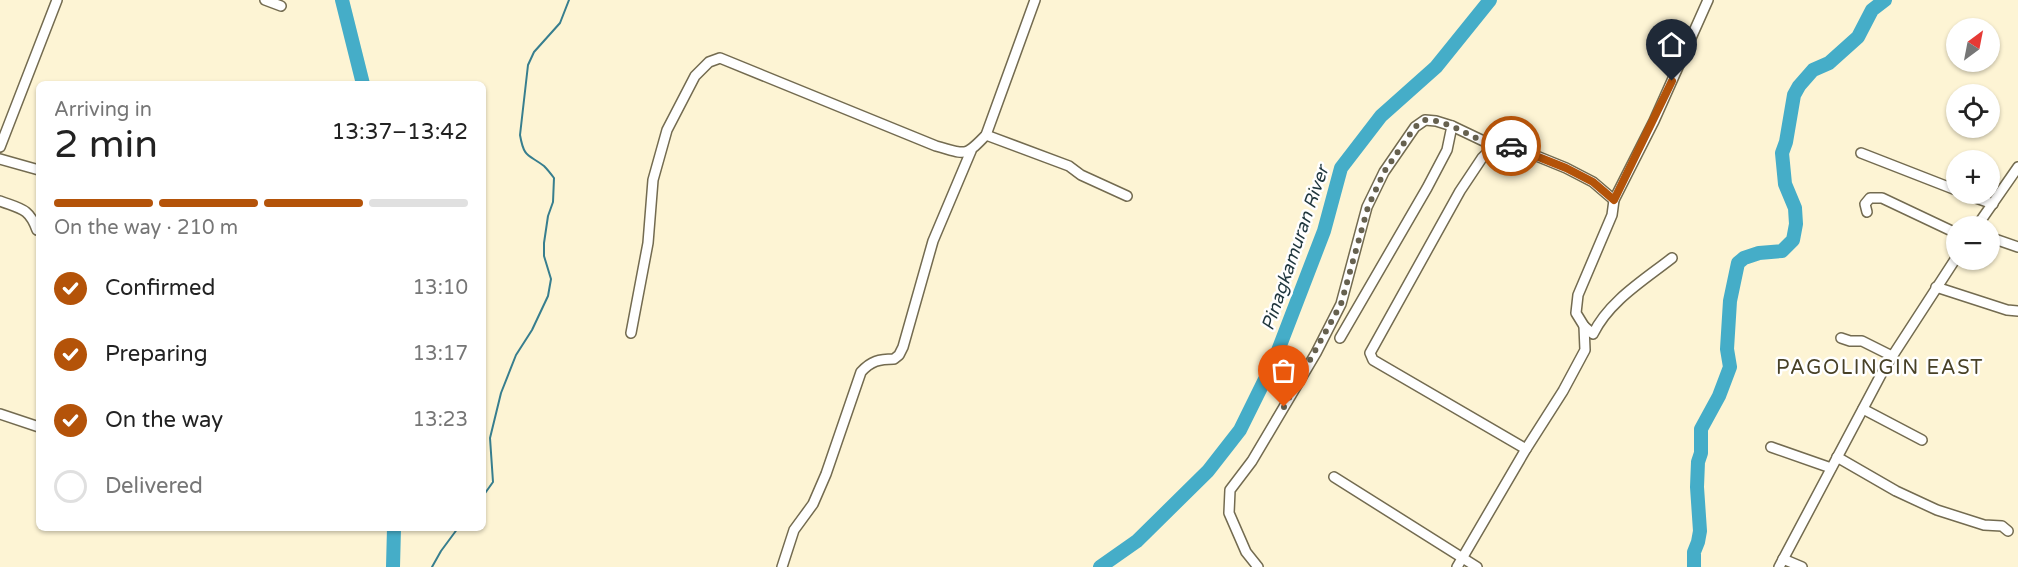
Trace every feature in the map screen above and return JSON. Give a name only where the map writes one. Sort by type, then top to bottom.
[{"type":"street","points":[[0,147],[57,0]]},
{"type":"street","points":[[265,0],[281,6]]},
{"type":"street","points":[[782,567],[794,530],[813,504],[826,474],[861,372],[875,361],[894,359],[899,356],[933,241],[971,151],[986,135],[1035,0]]},
{"type":"street","points":[[1672,258],[1615,303],[1593,334],[1584,326],[1576,313],[1578,295],[1611,215],[1614,200],[1654,121],[1708,0]]},
{"type":"street","points":[[631,333],[648,243],[653,180],[658,160],[667,130],[694,76],[709,62],[720,58],[936,146],[963,153],[971,151]]},
{"type":"street","points":[[1258,567],[1246,552],[1229,513],[1230,490],[1257,452],[1316,353],[1341,304],[1368,207],[1384,172],[1415,127],[1425,120],[1436,121],[1452,126],[1494,147],[1512,146],[1566,168],[1593,182],[1614,200]]},
{"type":"street","points":[[1340,338],[1427,188],[1447,150],[1452,126]]},
{"type":"street","points":[[986,135],[1069,166],[1081,175],[1126,196]]},
{"type":"street","points":[[1494,147],[1482,158],[1460,191],[1370,353],[1373,360],[1526,449]]},
{"type":"street","points":[[1861,153],[1946,186]]},
{"type":"street","points":[[0,159],[36,169]]},
{"type":"street","points":[[2000,194],[2018,167]]},
{"type":"street","points":[[1867,213],[1865,204],[1870,198],[1882,198],[1946,228]]},
{"type":"street","points":[[0,201],[27,212],[36,228]]},
{"type":"street","points":[[1984,216],[1993,204]]},
{"type":"street","points":[[2000,241],[2018,247]]},
{"type":"street","points":[[1802,567],[1781,563],[1892,356],[1948,270]]},
{"type":"street","points":[[1936,287],[2007,310],[2018,311]]},
{"type":"street","points":[[1459,563],[1563,391],[1585,350],[1584,326]]},
{"type":"street","points":[[1841,338],[1862,341],[1892,356]]},
{"type":"street","points":[[1863,409],[1922,440]]},
{"type":"street","points":[[0,414],[36,426]]},
{"type":"street","points":[[1770,447],[1831,468]]},
{"type":"street","points":[[1837,457],[1896,491],[1936,510],[1984,525],[2002,526],[2008,531]]},
{"type":"street","points":[[1334,477],[1459,563],[1477,567]]},
{"type":"waterway","points":[[342,0],[362,81]]},
{"type":"waterway","points":[[486,492],[493,482],[490,438],[501,393],[516,355],[532,330],[548,296],[551,279],[544,256],[544,243],[548,216],[553,202],[554,178],[544,166],[525,152],[520,135],[528,65],[534,52],[560,23],[569,0]]},
{"type":"waterway","name":"Pinagkamuran River","points":[[1100,567],[1137,541],[1208,471],[1240,430],[1274,361],[1324,231],[1341,168],[1381,116],[1436,67],[1490,0]]},
{"type":"waterway","points":[[1694,567],[1694,552],[1700,531],[1697,487],[1701,429],[1719,396],[1730,367],[1727,349],[1730,301],[1738,263],[1744,258],[1759,253],[1782,251],[1793,240],[1796,224],[1795,208],[1785,184],[1782,153],[1794,95],[1813,70],[1829,63],[1858,37],[1872,10],[1885,0]]},
{"type":"waterway","points":[[393,567],[394,531]]},
{"type":"waterway","points":[[432,567],[456,531]]},
{"type":"way so far","points":[[1284,407],[1316,353],[1341,304],[1368,207],[1384,172],[1415,127],[1425,120],[1436,121],[1452,126],[1494,147],[1511,146]]},
{"type":"district","name":"PAGOLINGIN EAST","points":[[1880,368]]},
{"type":"route","points":[[1511,146],[1566,168],[1593,182],[1614,200],[1672,81]]}]
